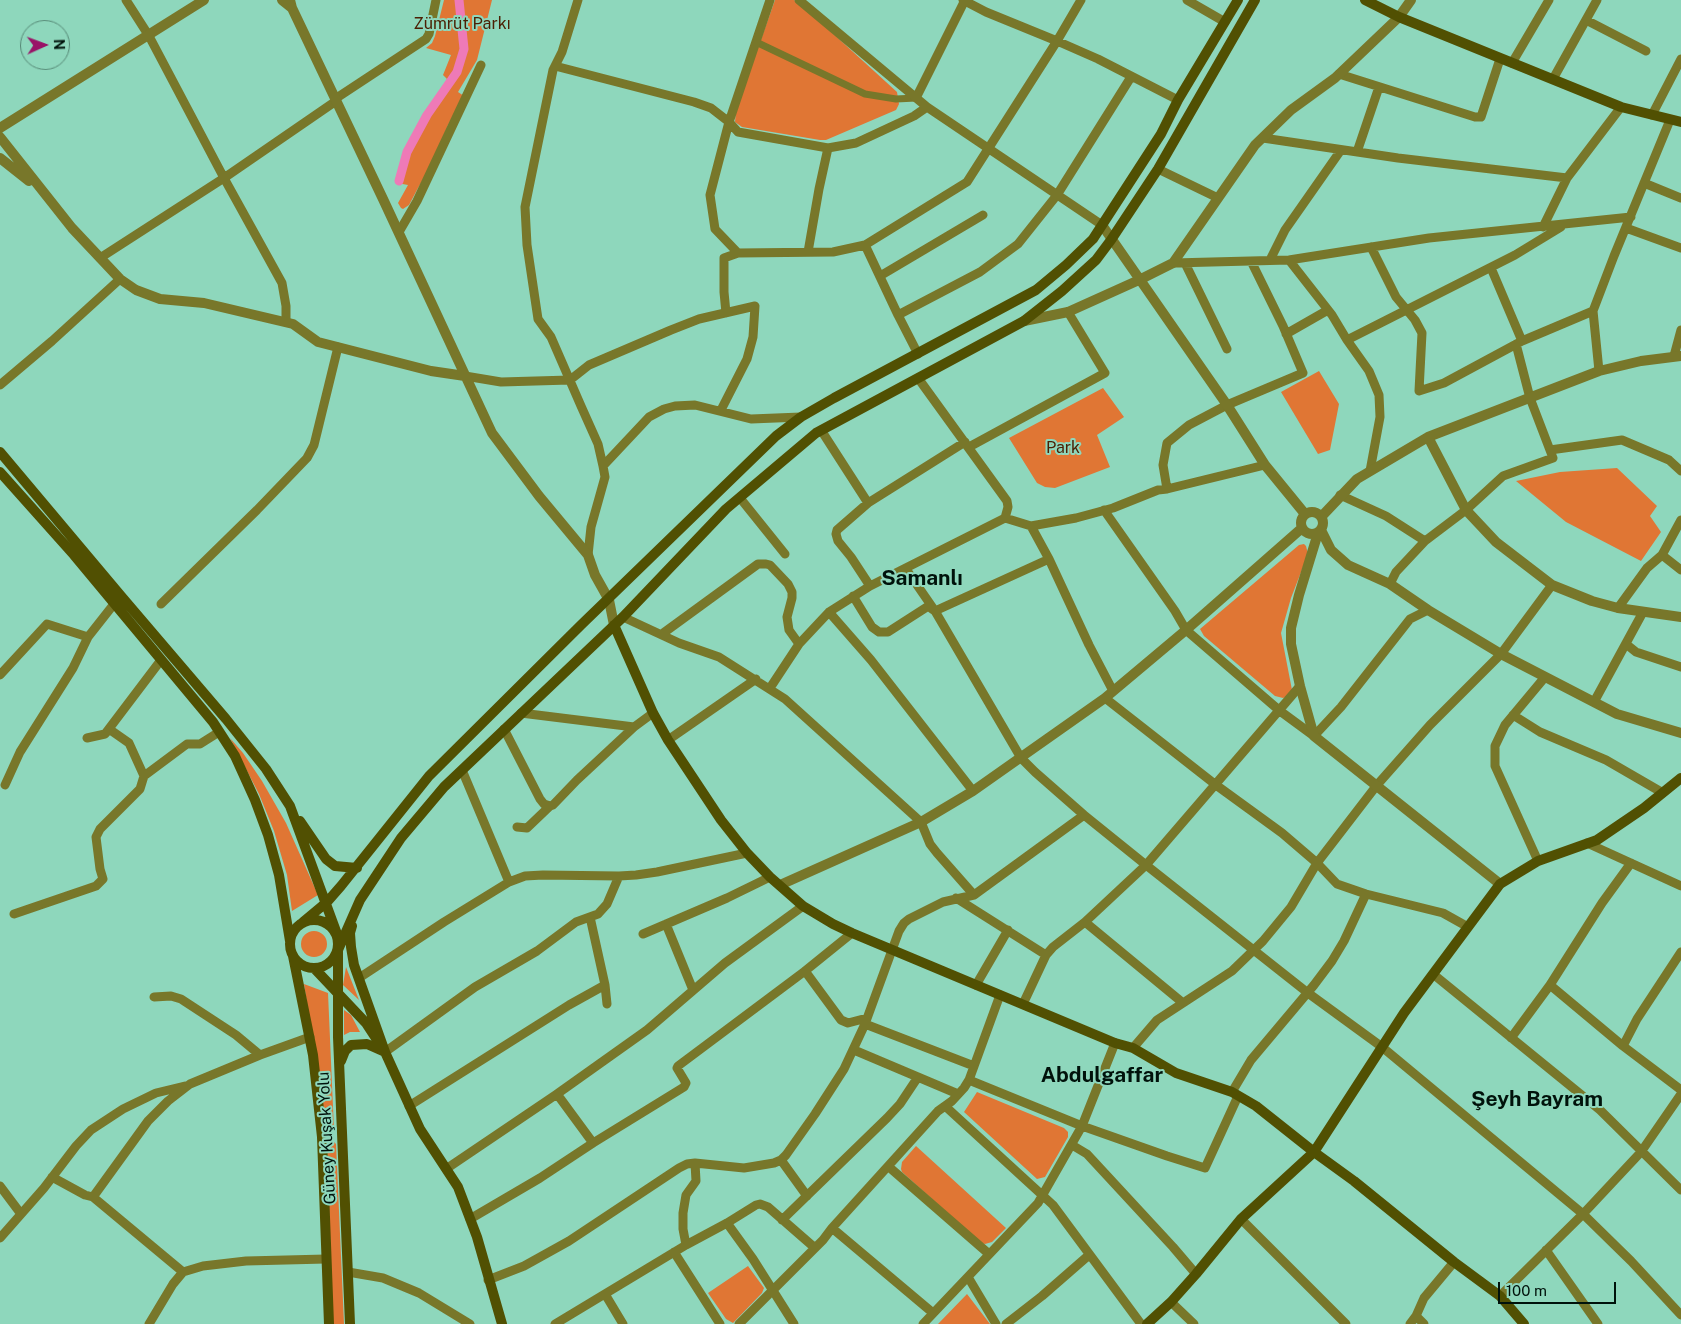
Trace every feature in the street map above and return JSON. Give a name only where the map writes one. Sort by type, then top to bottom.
[{"type":"main road","points":[[290,941],[292,933],[327,902],[357,868],[383,831],[429,776],[735,474],[776,436],[801,417],[834,398],[1036,290],[1093,239],[1162,134],[1178,100],[1238,0]]},
{"type":"main road","points":[[0,472],[161,660],[219,732],[235,756],[268,835],[279,875],[290,949],[299,963],[306,967],[322,967],[335,957],[360,900],[401,838],[444,787],[623,617],[726,509],[821,430],[1024,321],[1062,291],[1096,260],[1158,169],[1255,0]]},
{"type":"main road","points":[[1365,0],[1398,17],[1621,107],[1681,122]]},
{"type":"main road","points":[[0,452],[226,718],[266,769],[326,858],[335,866],[357,868]]},
{"type":"main road","points":[[614,625],[653,713],[668,740],[721,820],[747,853],[770,877],[803,906],[852,933],[1115,1043],[1133,1048],[1176,1073],[1235,1094],[1256,1106],[1314,1152],[1354,1180],[1454,1262],[1500,1296],[1524,1324]]},
{"type":"main road","points":[[1147,1324],[1171,1302],[1241,1219],[1314,1152],[1404,1013],[1500,884],[1538,861],[1597,840],[1644,808],[1681,778]]},
{"type":"main road","points":[[290,806],[327,902],[339,942],[338,950]]},
{"type":"main road","points":[[360,900],[350,933],[350,947],[359,978],[386,1052],[409,1106],[420,1129],[458,1187],[477,1237],[502,1324]]},
{"type":"main road","points":[[303,922],[319,919],[333,927],[337,934]]},
{"type":"main road","name":"Güney Kuşak Yolu","points":[[338,950],[339,1066],[350,1324]]},
{"type":"main road","name":"Güney Kuşak Yolu","points":[[293,956],[310,1037],[322,1137],[329,1324]]},
{"type":"main road","points":[[314,968],[366,1023],[386,1052]]},
{"type":"main road","points":[[339,1066],[345,1051],[351,1045],[367,1044],[386,1052]]},
{"type":"main road","points":[[322,1137],[342,1137]]},
{"type":"street","points":[[126,0],[149,36],[282,283],[286,306],[286,322]]},
{"type":"street","points":[[0,128],[204,0]]},
{"type":"street","points":[[282,0],[291,4],[492,433],[588,555],[609,600],[614,625]]},
{"type":"street","points":[[100,258],[224,178],[426,39],[429,34],[436,0]]},
{"type":"street","points":[[578,0],[562,52],[555,66],[525,207],[527,245],[538,319],[551,337],[598,444],[605,477],[591,527],[588,555]]},
{"type":"street","points":[[738,253],[715,228],[710,195],[729,122],[770,0]]},
{"type":"street","points":[[800,0],[927,107],[1102,225],[1265,465],[1305,514]]},
{"type":"street","points":[[916,98],[964,0],[986,12],[1057,40],[1098,59],[1178,100]]},
{"type":"street","points":[[726,313],[724,258],[738,253],[833,252],[865,245],[967,182],[1081,0]]},
{"type":"street","points":[[1187,0],[1225,22]]},
{"type":"street","points":[[1172,263],[1255,145],[1291,110],[1338,74],[1398,17],[1411,0]]},
{"type":"street","points":[[1512,63],[1549,0]]},
{"type":"street","points":[[1553,80],[1597,0]]},
{"type":"street","points":[[1586,20],[1646,51]]},
{"type":"street","points":[[756,42],[865,94],[896,99],[916,98]]},
{"type":"street","points":[[1652,115],[1681,58]]},
{"type":"street","points":[[1338,74],[1481,117],[1500,59]]},
{"type":"street","points":[[399,232],[417,201],[481,65]]},
{"type":"street","points":[[555,66],[711,108],[738,132],[828,148],[856,143],[914,116],[927,107]]},
{"type":"street","points":[[898,316],[980,272],[1018,244],[1057,195],[1131,77]]},
{"type":"street","points":[[1357,152],[1379,87]]},
{"type":"street","points":[[1543,227],[1567,178],[1621,107]]},
{"type":"street","points":[[1599,371],[1593,311],[1670,120]]},
{"type":"street","points":[[0,137],[72,228],[120,278],[136,290],[160,299],[204,303],[286,322],[293,324],[318,342],[431,371],[501,382],[570,380],[589,365],[612,354],[700,319],[755,306],[753,337],[746,360],[721,410]]},
{"type":"street","points":[[1263,138],[1340,150],[1567,178]]},
{"type":"street","points":[[808,252],[828,148]]},
{"type":"street","points":[[1270,260],[1285,230],[1340,150]]},
{"type":"street","points":[[0,158],[40,189]]},
{"type":"street","points":[[1158,169],[1218,198]]},
{"type":"street","points":[[1644,183],[1681,198]]},
{"type":"street","points":[[880,276],[983,215]]},
{"type":"street","points":[[1024,321],[1068,312],[1172,263],[1289,260],[1429,238],[1630,217]]},
{"type":"street","points":[[1347,340],[1515,256],[1564,225]]},
{"type":"street","points":[[1626,228],[1681,248]]},
{"type":"street","points":[[865,245],[918,354]]},
{"type":"street","points":[[1371,247],[1396,298],[1415,320],[1422,333],[1419,391],[1444,383],[1519,343],[1593,311]]},
{"type":"street","points":[[1289,260],[1328,310],[1369,371],[1379,394],[1380,417],[1370,471]]},
{"type":"street","points":[[1167,489],[1163,465],[1167,444],[1189,424],[1226,405],[1302,373],[1286,334],[1251,261]]},
{"type":"street","points":[[1185,263],[1227,349]]},
{"type":"street","points":[[1390,584],[1396,572],[1425,541],[1466,510],[1503,476],[1553,458],[1530,398],[1519,343],[1490,268]]},
{"type":"street","points":[[0,385],[52,341],[120,278]]},
{"type":"street","points":[[1286,334],[1328,310]]},
{"type":"street","points":[[870,586],[852,557],[838,541],[836,534],[841,525],[868,502],[967,445],[1105,373],[1068,312]]},
{"type":"street","points":[[1322,516],[1357,479],[1428,436],[1599,371],[1641,361],[1677,356],[1681,330]]},
{"type":"street","points":[[161,604],[257,510],[306,458],[314,445],[338,347]]},
{"type":"street","points":[[918,378],[1007,501],[1008,507],[1005,518]]},
{"type":"street","points":[[603,466],[649,417],[664,408],[694,405],[721,410],[751,419],[801,417]]},
{"type":"street","points":[[821,430],[868,502]]},
{"type":"street","points":[[1428,436],[1466,510],[1496,542],[1552,585],[1592,602],[1618,608],[1681,617]]},
{"type":"street","points":[[1550,450],[1622,440],[1669,460],[1681,471]]},
{"type":"street","points":[[1669,460],[1681,458]]},
{"type":"street","points":[[770,688],[799,644],[829,612],[870,586],[1005,518],[1031,526],[1104,510],[1158,490],[1265,465]]},
{"type":"street","points":[[1340,496],[1386,516],[1425,541]]},
{"type":"street","points":[[740,498],[785,554]]},
{"type":"street","points":[[1104,510],[1175,611],[1186,630],[1280,711],[1377,785],[1500,884]]},
{"type":"street","points":[[1314,736],[1291,644],[1291,628],[1299,595],[1324,524],[1322,516],[1316,511],[1305,514],[1301,521],[1302,528],[1311,534],[1320,531]]},
{"type":"street","points":[[1618,608],[1647,568],[1662,555],[1681,520]]},
{"type":"street","points":[[1031,526],[1049,559],[1109,694],[1216,785],[1282,833],[1317,863],[1337,884],[1366,894],[1443,913],[1468,927]]},
{"type":"street","points":[[780,885],[921,822],[973,791],[1109,694],[1186,630],[1302,528]]},
{"type":"street","points":[[1320,531],[1331,550],[1348,565],[1390,584],[1428,610],[1501,654],[1617,714],[1681,733]]},
{"type":"street","points":[[1662,555],[1681,570]]},
{"type":"street","points":[[853,596],[872,627],[879,632],[888,632],[932,608],[1049,559]]},
{"type":"street","points":[[662,634],[761,563],[770,565],[788,584],[792,592],[787,617],[789,630],[799,644]]},
{"type":"street","points":[[906,569],[932,608],[1021,758],[1084,815],[1308,993],[1382,1047],[1582,1214],[1631,1261],[1681,1315]]},
{"type":"street","points":[[1133,1048],[1157,1020],[1232,971],[1254,950],[1291,907],[1317,863],[1377,785],[1430,725],[1501,654],[1552,585]]},
{"type":"street","points":[[5,785],[20,752],[73,668],[88,637],[114,604]]},
{"type":"street","points":[[1314,736],[1341,707],[1410,619],[1428,610]]},
{"type":"street","points":[[829,612],[871,660],[973,791]]},
{"type":"street","points":[[1594,702],[1643,612]]},
{"type":"street","points":[[623,617],[679,643],[719,657],[770,688],[795,707],[921,822],[930,844],[974,895]]},
{"type":"street","points":[[0,675],[47,624],[88,637]]},
{"type":"street","points":[[1626,644],[1636,652],[1681,667]]},
{"type":"street","points":[[87,738],[105,734],[161,660]]},
{"type":"street","points":[[1538,861],[1495,766],[1495,746],[1505,725],[1545,677]]},
{"type":"street","points":[[668,740],[756,679]]},
{"type":"street","points":[[1023,1004],[1046,954],[1052,947],[1085,922],[1146,865],[1300,686]]},
{"type":"street","points":[[521,713],[634,727]]},
{"type":"street","points":[[517,827],[527,828],[634,727],[653,713]]},
{"type":"street","points":[[1513,715],[1540,732],[1606,760],[1663,793]]},
{"type":"street","points":[[109,729],[129,743],[144,776]]},
{"type":"street","points":[[504,729],[540,799],[544,804],[550,806]]},
{"type":"street","points":[[14,914],[96,886],[103,879],[96,837],[100,829],[140,788],[144,776],[187,744],[200,744],[219,732]]},
{"type":"street","points":[[462,770],[510,882]]},
{"type":"street","points":[[488,1280],[524,1266],[570,1241],[679,1168],[694,1163],[744,1168],[781,1160],[815,1114],[854,1050],[899,931],[909,918],[943,902],[974,895],[1084,815]]},
{"type":"street","points":[[1587,843],[1681,886]]},
{"type":"street","points":[[359,978],[444,922],[510,882],[533,875],[619,876],[657,872],[747,853]]},
{"type":"street","points":[[1511,1038],[1550,984],[1602,903],[1631,863]]},
{"type":"street","points":[[386,1052],[475,987],[537,951],[576,922],[598,914],[607,904],[619,876]]},
{"type":"street","points":[[643,934],[727,898],[770,877]]},
{"type":"street","points":[[969,1080],[1082,1126],[1205,1168],[1251,1060],[1308,993],[1332,961],[1344,941],[1366,894]]},
{"type":"street","points":[[956,898],[1046,954]]},
{"type":"street","points":[[446,1169],[647,1030],[743,950],[803,906]]},
{"type":"street","points":[[590,917],[605,985],[607,1004]]},
{"type":"street","points":[[1085,922],[1183,1002]]},
{"type":"street","points":[[666,924],[693,990]]},
{"type":"street","points":[[976,985],[1008,930]]},
{"type":"street","points":[[470,1219],[540,1178],[684,1087],[686,1083],[678,1071],[678,1066],[805,971],[852,933]]},
{"type":"street","points":[[1623,1046],[1636,1019],[1681,952]]},
{"type":"street","points":[[805,971],[842,1020],[848,1023],[866,1021],[974,1066]]},
{"type":"street","points":[[1433,974],[1600,1110],[1681,1190]]},
{"type":"street","points":[[1550,984],[1623,1046],[1681,1090]]},
{"type":"street","points":[[409,1106],[569,1005],[605,985]]},
{"type":"street","points":[[739,1324],[815,1248],[888,1167],[958,1094],[969,1080],[1000,995]]},
{"type":"street","points":[[154,997],[171,996],[181,999],[236,1035],[260,1056]]},
{"type":"street","points":[[0,1238],[91,1130],[123,1109],[156,1093],[190,1084],[310,1037]]},
{"type":"street","points":[[923,1324],[1033,1209],[1043,1195],[1082,1126],[1115,1043]]},
{"type":"street","points":[[854,1050],[958,1094]]},
{"type":"street","points":[[782,1220],[894,1111],[918,1077]]},
{"type":"street","points":[[93,1197],[148,1121],[168,1101],[190,1084]]},
{"type":"street","points":[[557,1094],[593,1143]]},
{"type":"street","points":[[1500,1296],[1641,1152],[1681,1094]]},
{"type":"street","points":[[945,1106],[1043,1195],[1061,1215],[1141,1324]]},
{"type":"street","points":[[1072,1145],[1087,1154],[1196,1274]]},
{"type":"street","points":[[781,1160],[807,1196]]},
{"type":"street","points":[[686,1245],[683,1230],[683,1213],[686,1195],[696,1181],[694,1163]]},
{"type":"street","points":[[888,1167],[989,1254]]},
{"type":"street","points":[[52,1177],[93,1197],[183,1272]]},
{"type":"street","points":[[0,1186],[21,1214]]},
{"type":"street","points":[[555,1324],[674,1252],[760,1204],[768,1207],[815,1248]]},
{"type":"street","points":[[1241,1219],[1346,1324]]},
{"type":"street","points":[[727,1223],[794,1324]]},
{"type":"street","points":[[832,1228],[933,1313]]},
{"type":"street","points":[[1546,1250],[1598,1324]]},
{"type":"street","points":[[674,1252],[720,1324]]},
{"type":"street","points":[[1006,1324],[1089,1255]]},
{"type":"street","points":[[149,1324],[173,1284],[183,1272],[203,1266],[246,1261],[326,1259]]},
{"type":"street","points":[[1410,1324],[1424,1298],[1454,1262]]},
{"type":"street","points":[[348,1272],[383,1278],[419,1293],[470,1324]]},
{"type":"street","points":[[968,1276],[996,1324]]},
{"type":"street","points":[[604,1294],[622,1324]]},
{"type":"street","points":[[1171,1302],[1194,1324]]},
{"type":"street","points":[[1416,1316],[1424,1324]]},
{"type":"green space","name":"Zümrüt Parkı","points":[[444,0],[492,0],[477,60],[458,92],[464,96],[448,125],[430,167],[409,205],[403,209],[398,203],[408,185],[397,183],[405,154],[447,79],[443,75],[451,55],[426,48],[432,43],[435,36]]},
{"type":"green space","points":[[775,0],[794,0],[806,9],[897,92],[899,104],[896,110],[826,140],[742,127],[735,122],[736,110]]},
{"type":"green space","points":[[1319,371],[1339,404],[1330,450],[1318,454],[1281,392]]},
{"type":"green space","name":"Park","points":[[1103,388],[1124,417],[1097,435],[1110,467],[1055,488],[1045,487],[1037,483],[1009,438]]},
{"type":"green space","points":[[1617,468],[1657,506],[1650,516],[1661,532],[1641,561],[1566,522],[1516,481],[1560,472]]},
{"type":"green space","points":[[1304,544],[1308,554],[1291,598],[1281,633],[1292,690],[1290,695],[1283,698],[1275,696],[1204,636],[1200,629],[1299,545]]},
{"type":"green space","points":[[230,738],[262,781],[286,823],[318,895],[292,911],[287,875],[274,831],[259,794]]},
{"type":"green space","points":[[314,931],[323,935],[327,944],[323,953],[314,957],[305,953],[301,944],[305,935]]},
{"type":"green space","points":[[346,967],[359,1000],[343,985]]},
{"type":"green space","points":[[304,984],[328,993],[334,1130],[327,1130]]},
{"type":"green space","points":[[344,1010],[351,1015],[360,1032],[350,1032],[344,1035]]},
{"type":"green space","points":[[977,1092],[1064,1128],[1068,1132],[1068,1137],[1045,1177],[1037,1179],[964,1112]]},
{"type":"green space","points":[[334,1142],[336,1144],[344,1324],[333,1324],[327,1147]]},
{"type":"green space","points":[[916,1146],[1006,1228],[992,1242],[981,1243],[902,1172],[902,1162]]},
{"type":"green space","points":[[748,1266],[764,1288],[762,1293],[733,1323],[726,1319],[708,1293]]},
{"type":"green space","points":[[967,1294],[990,1324],[938,1324]]},
{"type":"waterway","points":[[399,181],[407,152],[427,115],[457,72],[464,49],[459,0]]},
{"type":"district","name":"Samanlı","points":[[922,579]]},
{"type":"district","name":"Abdulgaffar","points":[[1102,1076]]},
{"type":"district","name":"Şeyh Bayram","points":[[1537,1100]]}]
